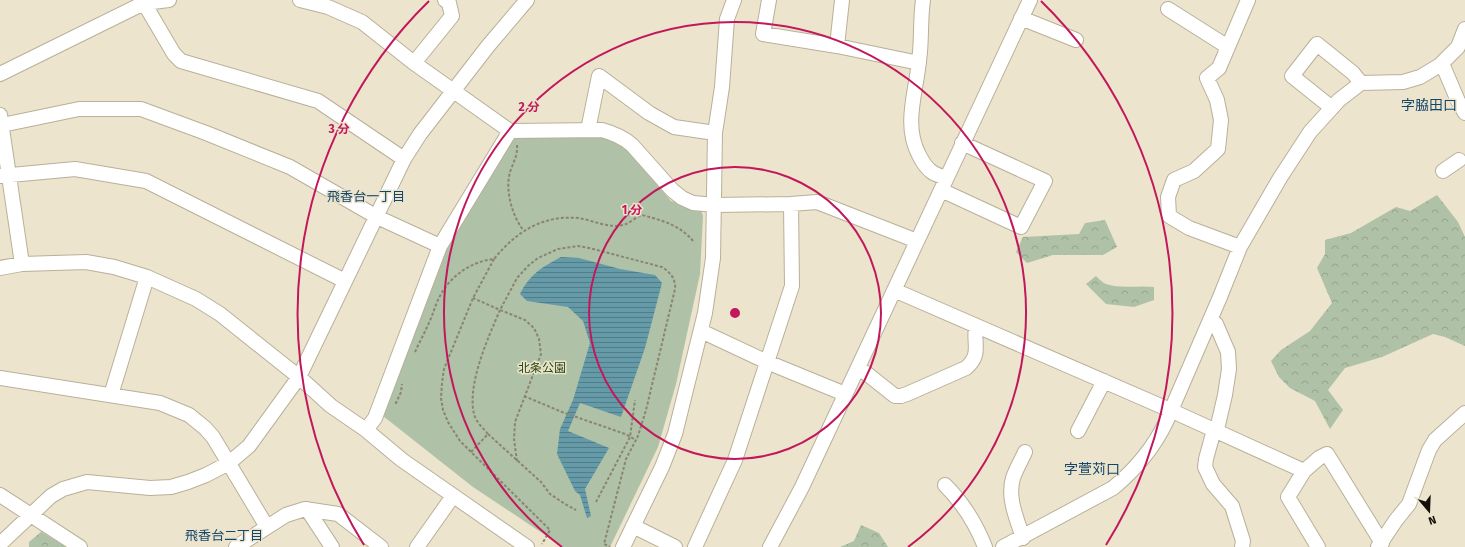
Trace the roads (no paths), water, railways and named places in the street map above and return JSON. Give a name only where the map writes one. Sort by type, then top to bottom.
[{"type":"street","points":[[0,74],[144,3],[169,0]]},
{"type":"street","points":[[300,0],[328,4],[362,22],[509,133],[602,130],[626,140],[672,190],[682,198],[693,203],[715,205],[791,204],[817,202],[916,241]]},
{"type":"street","points":[[414,62],[452,16],[449,3],[445,0]]},
{"type":"street","points":[[0,544],[52,496],[63,488],[87,482],[150,488],[171,487],[194,480],[229,463],[249,446],[299,378],[345,281],[378,217],[404,159],[420,134],[455,91],[488,46],[527,0]]},
{"type":"street","points":[[623,547],[662,467],[675,434],[705,313],[713,258],[715,133],[722,86],[727,19],[734,0]]},
{"type":"street","points":[[769,0],[763,34],[837,46],[919,63]]},
{"type":"street","points":[[837,46],[842,0]]},
{"type":"street","points":[[923,0],[919,63],[912,106],[912,138],[915,148],[923,162],[943,184],[1021,226],[1045,181],[962,142]]},
{"type":"street","points":[[770,547],[802,487],[962,142],[1030,0]]},
{"type":"street","points":[[1240,247],[1189,228],[1169,216],[1168,197],[1174,180],[1194,172],[1218,149],[1220,120],[1217,100],[1207,78],[1219,68],[1248,0]]},
{"type":"street","points":[[144,3],[174,54],[181,61],[318,101],[404,159]]},
{"type":"street","points":[[1168,9],[1228,47]]},
{"type":"street","points":[[1021,18],[1076,40]]},
{"type":"street","points":[[1003,547],[1023,538],[1113,488],[1145,458],[1158,440],[1240,247],[1280,178],[1310,132],[1339,100],[1361,83],[1403,82],[1420,77],[1440,65],[1461,50],[1465,29]]},
{"type":"street","points":[[1332,108],[1292,76],[1317,44],[1353,73],[1361,83]]},
{"type":"street","points":[[1440,65],[1444,68],[1458,101],[1465,113]]},
{"type":"street","points":[[588,130],[599,76],[648,113],[674,127],[715,133]]},
{"type":"street","points":[[22,264],[4,176],[1,120],[79,109],[141,109],[206,133],[290,168],[378,217],[440,246]]},
{"type":"street","points":[[366,430],[375,418],[440,246],[509,133]]},
{"type":"street","points":[[1443,171],[1463,162]]},
{"type":"street","points":[[4,176],[74,169],[146,182],[345,281]]},
{"type":"street","points":[[695,547],[735,460],[792,286],[791,204]]},
{"type":"street","points":[[0,268],[22,264],[86,262],[114,267],[147,277],[196,299],[220,314],[331,406],[366,430],[402,460],[527,547]]},
{"type":"street","points":[[111,395],[147,277]]},
{"type":"street","points":[[894,290],[1170,410],[1304,471]]},
{"type":"street","points":[[1210,320],[1216,324],[1228,352],[1229,369],[1226,395],[1218,425],[1212,438],[1205,467],[1213,484],[1232,506],[1243,541],[1242,547]]},
{"type":"street","points":[[856,369],[866,373],[895,396],[907,394],[966,368],[976,354],[976,326]]},
{"type":"street","points":[[701,331],[767,362],[845,394]]},
{"type":"street","points":[[0,378],[160,403],[189,415],[205,428],[213,437],[267,528]]},
{"type":"street","points":[[1078,431],[1104,381]]},
{"type":"street","points":[[1318,547],[1288,497],[1304,471],[1319,458],[1327,454],[1380,545],[1396,520],[1409,504],[1429,450],[1435,440],[1465,413]]},
{"type":"street","points":[[1023,538],[1012,504],[1011,495],[1012,480],[1025,452]]},
{"type":"street","points":[[946,485],[962,504],[985,547]]},
{"type":"street","points":[[0,495],[80,547]]},
{"type":"street","points":[[417,547],[453,496]]},
{"type":"street","points":[[307,509],[332,547]]},
{"type":"street","points":[[236,547],[286,515],[307,509],[338,514],[381,547]]},
{"type":"street","points":[[633,526],[675,547]]},
{"type":"water","points":[[561,257],[579,258],[620,269],[655,275],[662,283],[645,348],[621,417],[580,403],[568,431],[609,448],[585,489],[591,516],[587,518],[580,495],[575,491],[557,454],[560,429],[573,400],[590,343],[583,321],[568,307],[527,301],[520,294],[532,276],[548,264]]},
{"type":"district","name":"字脇田口","points":[[1429,105]]},
{"type":"district","name":"飛香台一丁目","points":[[366,196]]},
{"type":"district","name":"字萱苅口","points":[[1092,469]]},
{"type":"district","name":"飛香台二丁目","points":[[224,535]]},
{"type":"park label","name":"北条公園","points":[[542,368]]}]
